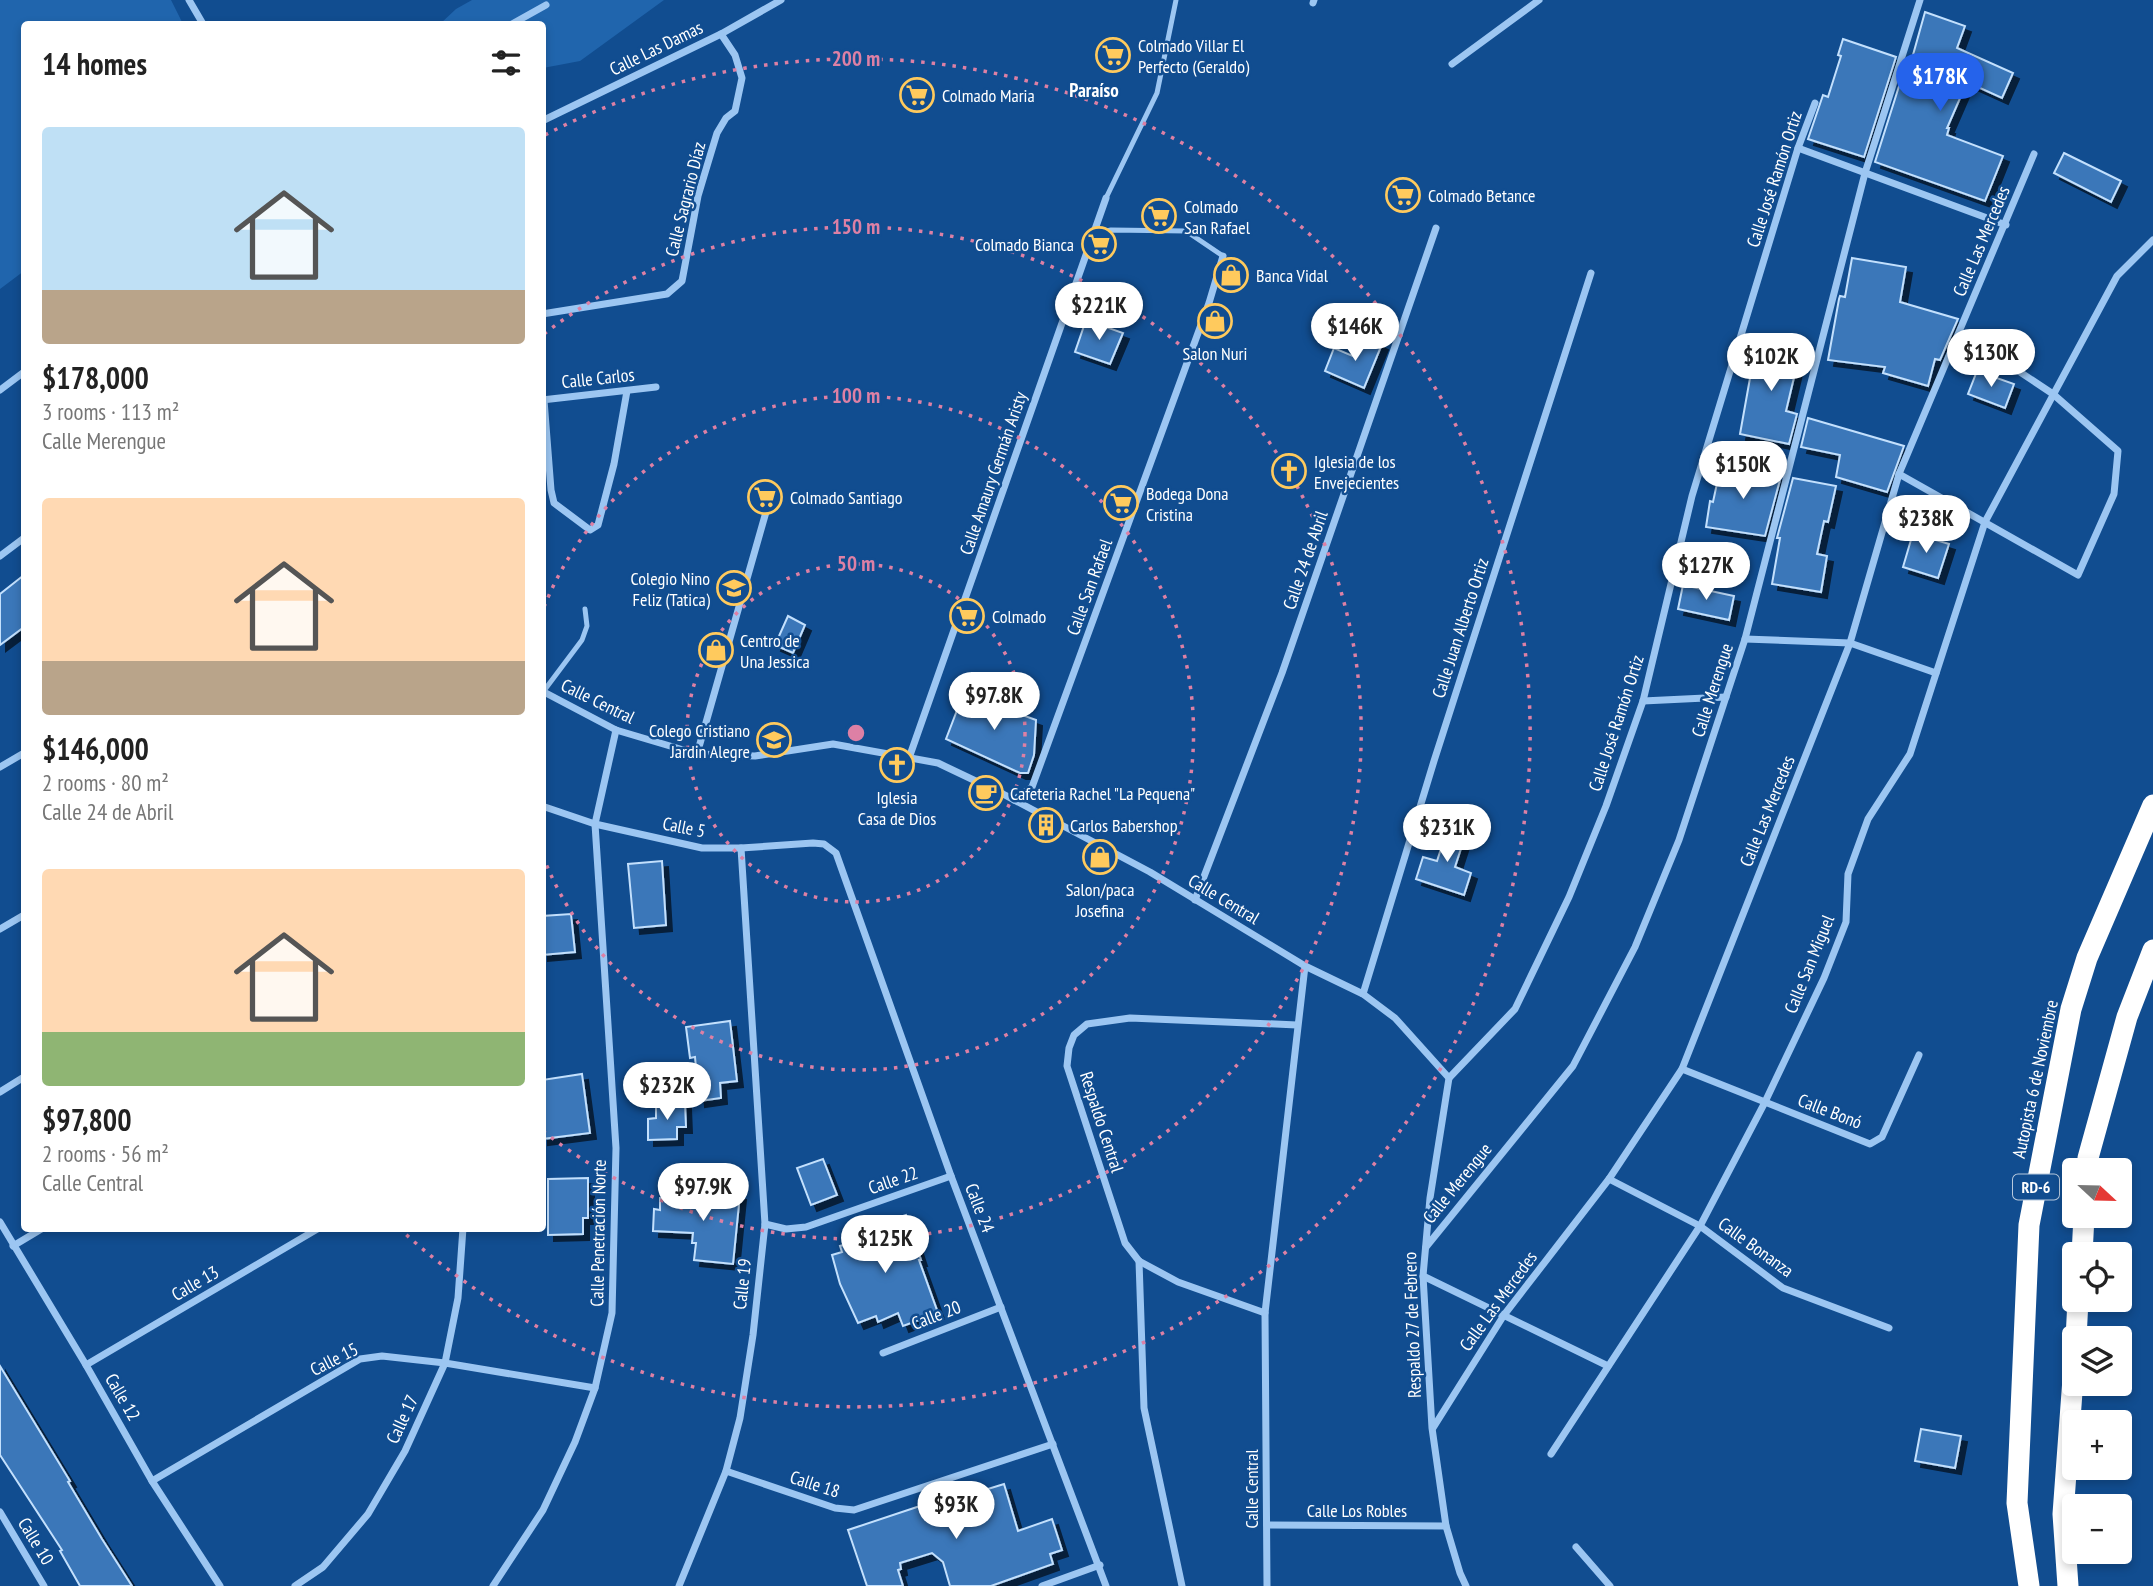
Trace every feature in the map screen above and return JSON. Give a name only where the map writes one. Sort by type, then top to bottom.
[{"type":"highway","name":"Autopista 6 de Noviembre","points":[[2029,1586],[2018,1503],[2029,1225],[2071,1009],[2087,958],[2153,805]]},
{"type":"highway","points":[[2088,1158],[2127,1017],[2153,950]]},
{"type":"highway","points":[[2068,1586],[2063,1514],[2072,1396]]},
{"type":"street","points":[[189,0],[201,21]]},
{"type":"street","name":"Calle Las Damas","points":[[546,119],[721,34],[781,0]]},
{"type":"street","points":[[1452,64],[1539,0]]},
{"type":"street","name":"Calle Merengue","points":[[1425,1248],[1573,1066],[1635,947],[1679,840],[1745,639],[1865,173],[1920,0]]},
{"type":"street","points":[[517,21],[546,5]]},
{"type":"street","name":"Calle Sagrario Díaz","points":[[546,313],[667,294],[682,281],[706,166],[717,133],[726,118],[735,111],[742,78],[735,55],[721,34]]},
{"type":"street","name":"Calle José Ramón Ortiz","points":[[1449,1078],[1515,1009],[1569,897],[1606,806],[1643,701],[1692,496],[1798,148],[1815,103]]},
{"type":"street","points":[[1798,148],[2006,225]]},
{"type":"street","name":"Calle Las Mercedes","points":[[1432,1428],[1504,1315],[1609,1179],[1682,1069],[1850,643],[1899,474],[2034,154]]},
{"type":"street","name":"Calle Amaury Germán Aristy","points":[[909,758],[1106,198]]},
{"type":"street","name":"Calle 24 de Abril","points":[[1195,900],[1282,673],[1436,228]]},
{"type":"street","name":"Calle San Miguel","points":[[1551,1454],[1700,1226],[1765,1102],[1824,978],[1846,922],[1848,874],[1868,819],[1910,754],[1985,522],[2117,276],[2153,240]]},
{"type":"street","name":"Calle San Rafael","points":[[1014,800],[1032,787],[1205,315],[1223,256]]},
{"type":"street","name":"Calle Juan Alberto Ortiz","points":[[1363,994],[1434,761],[1591,273]]},
{"type":"street","points":[[1899,474],[2078,575],[2114,494],[2118,451],[2053,394],[1960,332]]},
{"type":"street","points":[[0,390],[21,374]]},
{"type":"street","name":"Calle Carlos","points":[[546,400],[656,387]]},
{"type":"street","points":[[546,434],[554,502],[590,530],[598,526],[614,464],[628,391]]},
{"type":"street","points":[[696,754],[770,498]]},
{"type":"street","points":[[0,556],[21,540]]},
{"type":"street","points":[[1745,639],[1850,643],[1936,673]]},
{"type":"street","name":"Calle Central","points":[[546,693],[616,730],[696,754],[755,756],[833,744],[938,763],[1150,872],[1305,966],[1265,1313],[1267,1586]]},
{"type":"street","points":[[1643,701],[1726,697]]},
{"type":"street","name":"Calle Penetración Norte","points":[[493,1586],[543,1510],[575,1443],[595,1388],[612,1313],[616,1148],[595,824],[616,730]]},
{"type":"street","points":[[0,767],[21,755]]},
{"type":"street","name":"Calle 5","points":[[546,807],[595,824],[702,848],[824,844]]},
{"type":"street","name":"Calle 24","points":[[824,844],[836,853],[844,871],[951,1176],[1107,1586]]},
{"type":"street","name":"Calle 19","points":[[679,1586],[726,1471],[740,1418],[753,1335],[765,1224],[741,848]]},
{"type":"street","points":[[0,929],[21,917]]},
{"type":"street","points":[[1305,966],[1363,994],[1395,1018],[1449,1078]]},
{"type":"street","name":"Respaldo Central","points":[[1265,1313],[1178,1283],[1139,1261],[1125,1243],[1067,1066],[1069,1048],[1074,1035],[1087,1024],[1130,1018],[1297,1025]]},
{"type":"street","name":"Calle Bonó","points":[[1682,1069],[1870,1144],[1882,1137],[1919,1055]]},
{"type":"street","name":"Respaldo 27 de Febrero","points":[[1449,1078],[1430,1198],[1423,1276],[1432,1428],[1446,1526],[1466,1586]]},
{"type":"street","points":[[0,1092],[21,1079]]},
{"type":"street","name":"Calle 22","points":[[765,1224],[786,1229],[806,1227],[951,1176]]},
{"type":"street","name":"Calle Bonanza","points":[[1609,1179],[1700,1226],[1783,1288],[1889,1328]]},
{"type":"street","name":"Calle 12","points":[[0,1222],[152,1481],[220,1586]]},
{"type":"street","points":[[13,1246],[36,1232]]},
{"type":"street","name":"Calle 13","points":[[86,1365],[312,1232]]},
{"type":"street","name":"Calle 17","points":[[295,1586],[323,1567],[368,1514],[405,1451],[445,1363],[458,1298],[463,1232]]},
{"type":"street","points":[[1139,1261],[1144,1408],[1182,1586]]},
{"type":"street","points":[[1423,1276],[1608,1366]]},
{"type":"street","name":"Calle 20","points":[[883,1353],[1001,1307]]},
{"type":"street","name":"Calle 15","points":[[152,1481],[360,1359],[382,1356],[445,1363],[595,1388]]},
{"type":"street","name":"Calle 18","points":[[726,1471],[835,1508],[854,1510],[1053,1444]]},
{"type":"street","name":"Calle 10","points":[[0,1512],[44,1586]]},
{"type":"street","name":"Calle Los Robles","points":[[1266,1525],[1446,1526]]},
{"type":"street","points":[[1576,1547],[1611,1586]]},
{"type":"street","points":[[1042,1586],[1100,1565]]},
{"type":"lane","points":[[1106,198],[1157,93],[1176,0]]},
{"type":"lane","points":[[1094,234],[1111,230],[1186,231],[1223,256]]},
{"type":"lane","points":[[546,687],[582,640],[587,626],[585,609]]},
{"type":"shaded area","points":[[0,0],[171,0],[182,21],[21,21],[21,273],[0,289]]},
{"type":"shaded area","points":[[472,0],[664,0],[580,61],[546,67],[546,21],[443,21],[456,9]]},
{"type":"building","points":[[1925,12],[1965,26],[1957,48],[2013,73],[2002,98],[1967,82],[1947,128],[1947,135],[2003,156],[1985,201],[1875,162],[1907,61],[1911,62]]},
{"type":"building","points":[[1843,39],[1896,57],[1864,157],[1808,139],[1823,95],[1828,97],[1841,56],[1838,55]]},
{"type":"building","points":[[2064,153],[2121,181],[2111,202],[2054,173]]},
{"type":"building","points":[[1852,258],[1906,267],[1900,302],[1958,319],[1940,360],[1935,359],[1928,386],[1883,373],[1885,367],[1828,360],[1839,299],[1840,296],[1845,297]]},
{"type":"building","points":[[1086,320],[1123,333],[1110,364],[1075,352]]},
{"type":"building","points":[[1364,336],[1382,344],[1364,388],[1325,371],[1334,348],[1355,357]]},
{"type":"building","points":[[1757,339],[1801,348],[1786,411],[1797,414],[1789,444],[1740,434]]},
{"type":"building","points":[[1977,371],[2014,384],[2005,408],[1968,394]]},
{"type":"building","points":[[1808,418],[1904,446],[1887,492],[1836,477],[1840,455],[1801,447]]},
{"type":"building","points":[[1721,465],[1781,476],[1765,536],[1706,527],[1710,501],[1713,502]]},
{"type":"building","points":[[1793,478],[1836,486],[1828,522],[1824,521],[1817,554],[1827,556],[1821,592],[1772,584],[1780,538],[1777,538]]},
{"type":"building","points":[[1913,533],[1949,544],[1938,578],[1903,567]]},
{"type":"building","points":[[21,577],[21,629],[0,645],[0,594]]},
{"type":"building","points":[[1683,585],[1734,596],[1729,620],[1678,609]]},
{"type":"building","points":[[788,616],[805,625],[793,653],[775,645]]},
{"type":"building","points":[[966,687],[988,696],[986,702],[1036,720],[1034,755],[1028,773],[1020,773],[946,739]]},
{"type":"building","points":[[1449,824],[1467,830],[1455,867],[1471,873],[1464,895],[1416,879],[1423,857],[1437,861]]},
{"type":"building","points":[[662,861],[666,925],[634,928],[628,864]]},
{"type":"building","points":[[571,914],[575,952],[546,955],[546,916]]},
{"type":"building","points":[[730,1021],[737,1081],[720,1083],[721,1098],[699,1101],[695,1057],[690,1058],[686,1027]]},
{"type":"building","points":[[582,1074],[590,1133],[546,1138],[546,1079]]},
{"type":"building","points":[[685,1103],[686,1127],[677,1127],[677,1139],[648,1140],[648,1119],[656,1118],[656,1104]]},
{"type":"building","points":[[823,1159],[837,1195],[811,1205],[797,1168]]},
{"type":"building","points":[[588,1178],[588,1218],[583,1218],[583,1234],[548,1235],[548,1179]]},
{"type":"building","points":[[702,1190],[740,1194],[733,1264],[694,1260],[696,1243],[692,1243],[693,1233],[653,1231],[654,1209],[660,1210],[660,1198],[700,1201]]},
{"type":"building","points":[[906,1215],[938,1313],[903,1326],[898,1313],[878,1322],[876,1316],[858,1323],[840,1284],[832,1255],[842,1252],[840,1246],[869,1237],[866,1228]]},
{"type":"building","points":[[0,1366],[132,1586],[80,1586],[60,1551],[62,1550],[0,1455]]},
{"type":"building","points":[[1921,1429],[1961,1436],[1955,1468],[1915,1461]]},
{"type":"building","points":[[1004,1484],[1018,1531],[1052,1519],[1062,1550],[1050,1554],[1053,1564],[991,1586],[950,1586],[943,1562],[932,1553],[900,1563],[901,1569],[898,1570],[903,1586],[867,1586],[848,1530],[923,1505]]},
{"type":"place","name":"Colmado Villar El Perfecto (Geraldo)","points":[[1113,55]]},
{"type":"place","name":"Colmado Maria","points":[[917,95]]},
{"type":"place","name":"Colmado Betance","points":[[1403,195]]},
{"type":"place","name":"Colmado San Rafael","points":[[1159,216]]},
{"type":"place","name":"Colmado Bianca","points":[[1099,244]]},
{"type":"place","name":"Banca Vidal","points":[[1231,275]]},
{"type":"place","name":"Salon Nuri","points":[[1215,321]]},
{"type":"place","name":"Iglesia de los Envejecientes","points":[[1289,471]]},
{"type":"place","name":"Colmado Santiago","points":[[765,497]]},
{"type":"place","name":"Bodega Dona Cristina","points":[[1121,503]]},
{"type":"place","name":"Colegio Nino Feliz (Tatica)","points":[[734,588]]},
{"type":"place","name":"Colmado","points":[[967,616]]},
{"type":"place","name":"Centro de Una Jessica","points":[[716,650]]},
{"type":"place","name":"Colego Cristiano Jardin Alegre","points":[[774,740]]},
{"type":"place","name":"Iglesia Casa de Dios","points":[[897,765]]},
{"type":"place","name":"Cafeteria Rachel \"La Pequena\"","points":[[986,793]]},
{"type":"place","name":"Carlos Babershop","points":[[1046,825]]},
{"type":"place","name":"Salon/paca Josefina","points":[[1100,857]]},
{"type":"district","name":"Paraíso","points":[[1094,90]]}]
